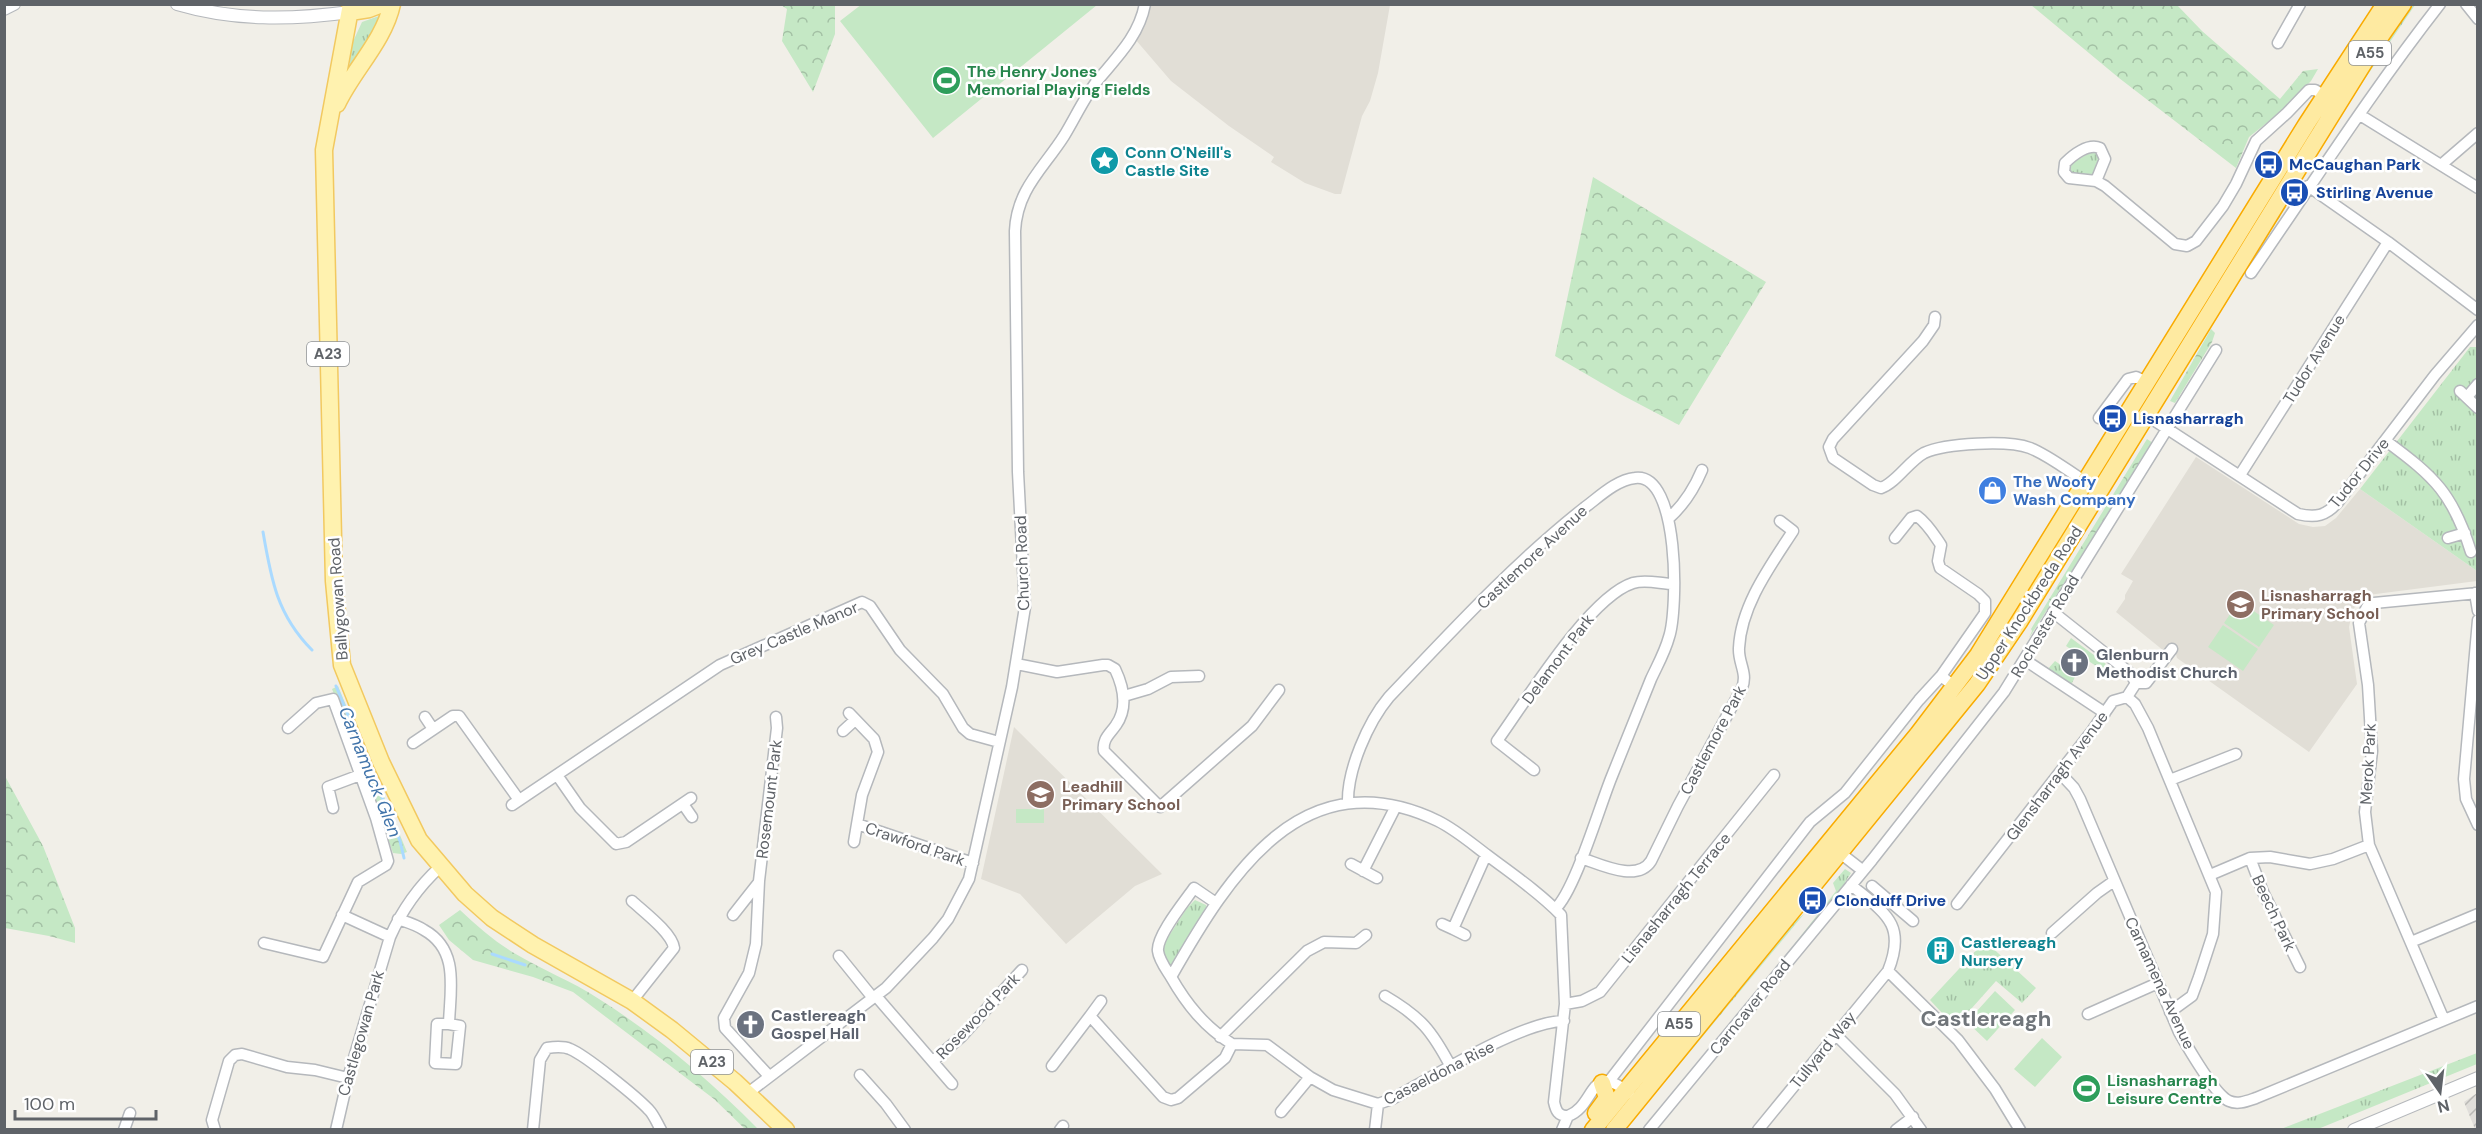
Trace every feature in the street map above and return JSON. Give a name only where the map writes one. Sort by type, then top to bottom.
[{"type":"highway","name":"Upper Knockbreda Road","points":[[1593,1130],[1632,1095],[1846,857],[1999,653],[2157,422],[2184,354],[2385,4]]},
{"type":"highway","name":"Upper Knockbreda Road","points":[[1846,857],[1955,687],[1996,628],[2147,382],[2332,99],[2403,4]]},
{"type":"highway","points":[[1582,1130],[1606,1101],[1606,1082]]},
{"type":"highway","name":"Upper Knockbreda Road","points":[[1614,1130],[1632,1095]]},
{"type":"main road","name":"Ballygowan Road","points":[[329,124],[349,80],[383,28],[367,6]]},
{"type":"main road","name":"Ballygowan Road","points":[[367,6],[329,124],[324,150],[333,581],[342,665],[400,805],[419,840],[465,894],[492,918],[533,945],[632,1001],[702,1053],[786,1130]]},
{"type":"street","points":[[4,9],[14,4]]},
{"type":"street","points":[[177,4],[219,15],[250,18],[324,16],[367,6]]},
{"type":"street","name":"Church Road","points":[[748,1093],[875,997],[927,945],[948,919],[969,879],[1016,664],[1025,607],[1018,462],[1015,242],[1017,209],[1028,185],[1064,135],[1092,89],[1134,35],[1145,4]]},
{"type":"street","points":[[2278,43],[2300,4]]},
{"type":"street","points":[[2251,273],[2308,186],[2440,4]]},
{"type":"street","points":[[2466,4],[2478,19]]},
{"type":"street","points":[[2096,181],[2175,244],[2187,246],[2196,241],[2223,206],[2256,141],[2288,113],[2305,93],[2312,90],[2332,99]]},
{"type":"street","points":[[2360,115],[2478,188]]},
{"type":"street","points":[[2441,165],[2478,133]]},
{"type":"street","points":[[2308,186],[2388,242],[2478,310]]},
{"type":"street","name":"Tudor Avenue","points":[[2240,475],[2388,242]]},
{"type":"street","points":[[1935,317],[1929,334],[1833,439],[1829,447],[1833,458],[1873,485],[1885,487],[1907,465],[1930,451],[1949,447],[2008,444],[2036,450],[2086,482]]},
{"type":"street","name":"Tudor Drive","points":[[2157,422],[2298,514],[2319,516],[2330,512],[2435,375],[2478,325]]},
{"type":"street","name":"Rochester Road","points":[[1851,885],[1846,857],[1997,701],[2025,660],[2028,651],[2053,612],[2157,422],[2216,350]]},
{"type":"street","points":[[2099,418],[2128,378],[2136,377],[2147,382]]},
{"type":"street","points":[[2478,384],[2463,394],[2478,408]]},
{"type":"street","points":[[2386,441],[2416,463],[2452,503],[2471,552]]},
{"type":"street","points":[[1668,519],[1678,510],[1696,485],[1702,470]]},
{"type":"street","name":"Castlemore Avenue","points":[[1348,803],[1347,791],[1375,713],[1520,563],[1560,527],[1601,495],[1622,482],[1636,477],[1646,480],[1654,486],[1668,519],[1673,547],[1674,584],[1670,636],[1566,895],[1555,909]]},
{"type":"street","name":"Upper Knockbreda Road","points":[[1568,1116],[1577,1111],[1606,1082],[1810,822],[1845,793],[1918,700],[1941,676],[1986,613],[1983,598],[1940,568],[1938,561],[1946,543],[1933,536],[1928,525],[1917,516],[1911,518],[1895,538]]},
{"type":"street","name":"Castlemore Park","points":[[1581,858],[1630,872],[1644,869],[1651,861],[1742,688],[1745,677],[1738,647],[1744,622],[1765,573],[1794,531],[1780,521]]},
{"type":"street","points":[[2448,538],[2465,533]]},
{"type":"street","name":"Delamont Park","points":[[1534,770],[1497,741],[1584,621],[1622,588],[1646,581],[1674,584]]},
{"type":"street","points":[[2476,593],[2478,611]]},
{"type":"street","name":"Merok Park","points":[[2444,1020],[2369,845],[2365,812],[2372,751],[2368,685],[2359,623],[2361,614],[2374,603],[2476,593]]},
{"type":"street","name":"Grey Castle Manor","points":[[433,729],[453,716],[459,716],[516,802],[720,665],[862,602],[870,606],[900,650],[943,694],[963,728],[970,734],[999,742]]},
{"type":"street","points":[[2053,612],[2130,673],[2136,683],[2146,683],[2172,650]]},
{"type":"street","points":[[2478,620],[2464,780],[2466,800],[2478,825]]},
{"type":"street","points":[[2025,660],[2105,712]]},
{"type":"street","points":[[1016,664],[1057,672],[1108,665],[1115,669],[1124,696],[1120,717],[1104,742],[1104,751],[1164,811],[1252,726],[1279,690]]},
{"type":"street","points":[[1124,696],[1148,689],[1171,677],[1199,676]]},
{"type":"street","name":"Upper Knockbreda Road","points":[[1941,676],[1955,687]]},
{"type":"street","name":"Glensharragh Avenue","points":[[1957,904],[2105,712],[2114,701],[2127,697],[2136,683]]},
{"type":"street","points":[[2127,697],[2135,704],[2145,723],[2216,891],[2213,934],[2192,996],[2170,1012]]},
{"type":"street","points":[[264,943],[323,957],[358,882],[386,865],[388,861],[333,699],[316,703],[288,728]]},
{"type":"street","name":"Crawford Park","points":[[843,731],[852,716],[874,739],[878,752],[862,795],[854,842]]},
{"type":"street","points":[[413,743],[433,729],[425,717]]},
{"type":"street","name":"Rosemount Park","points":[[769,1076],[723,1023],[754,959],[758,931],[759,881],[777,728],[776,717]]},
{"type":"street","points":[[2170,780],[2236,754]]},
{"type":"street","name":"Carnamena Avenue","points":[[2060,773],[2074,788],[2080,799],[2170,1012],[2189,1050],[2223,1097],[2230,1102],[2242,1102],[2256,1098],[2444,1020]]},
{"type":"street","points":[[333,808],[328,788],[360,775]]},
{"type":"street","points":[[557,775],[580,808],[615,844],[626,842],[687,801],[692,817]]},
{"type":"street","name":"Lisnasharragh Terrace","points":[[1565,1004],[1582,1001],[1600,992],[1774,775]]},
{"type":"street","points":[[1171,977],[1216,903],[1256,854],[1278,833],[1329,806],[1361,802],[1395,807],[1437,821],[1486,855],[1561,915],[1565,1004],[1554,1102],[1560,1115],[1568,1116],[1562,1130]]},
{"type":"street","points":[[1364,870],[1395,807]]},
{"type":"street","name":"Crawford Park","points":[[857,824],[973,863]]},
{"type":"street","points":[[2210,875],[2250,858],[2270,857],[2310,864],[2333,859],[2369,845]]},
{"type":"street","points":[[1453,929],[1486,855]]},
{"type":"street","name":"Beech Park","points":[[2250,858],[2263,892],[2300,967]]},
{"type":"street","points":[[1351,864],[1377,878]]},
{"type":"street","name":"Castlegowan Park","points":[[336,1130],[348,1078],[390,937],[398,919],[416,893],[440,867]]},
{"type":"street","name":"Rosemount Park","points":[[733,915],[759,881]]},
{"type":"street","points":[[2052,933],[2114,881]]},
{"type":"street","points":[[1851,885],[1891,922],[1896,937],[1896,946],[1888,971],[1958,1040],[1995,1089],[2020,1130]]},
{"type":"street","name":"Carncaver Road","points":[[1649,1130],[1851,885]]},
{"type":"street","points":[[1872,886],[1913,921]]},
{"type":"street","points":[[1090,1016],[1163,1097],[1171,1100],[1178,1098],[1225,1058],[1231,1051],[1232,1044],[1209,1028],[1190,1007],[1160,958],[1157,948],[1164,932],[1194,888],[1216,903]]},
{"type":"street","points":[[1877,907],[1886,898]]},
{"type":"street","points":[[632,901],[666,933],[674,948],[632,1001]]},
{"type":"street","points":[[2411,942],[2478,914]]},
{"type":"street","points":[[342,915],[390,937]]},
{"type":"street","points":[[398,919],[432,935],[449,959],[452,975],[449,1024]]},
{"type":"street","points":[[1442,924],[1465,935]]},
{"type":"street","points":[[1220,1036],[1307,951],[1324,942],[1356,943],[1366,935]]},
{"type":"street","name":"Rosewood Park","points":[[839,956],[952,1084]]},
{"type":"street","name":"Rosewood Park","points":[[933,1061],[961,1037],[1022,970]]},
{"type":"street","name":"Tullyard Way","points":[[1758,1130],[1888,971]]},
{"type":"street","points":[[2088,1014],[2158,982]]},
{"type":"street","points":[[1384,996],[1423,1023],[1434,1036],[1451,1067]]},
{"type":"street","points":[[1052,1066],[1101,1001]]},
{"type":"street","points":[[2444,1020],[2478,1006]]},
{"type":"street","name":"Casaeldona Rise","points":[[1232,1044],[1267,1045],[1310,1077],[1333,1089],[1378,1104],[1392,1100],[1505,1039],[1550,1022],[1564,1021]]},
{"type":"street","points":[[1836,1035],[1895,1094],[1921,1130]]},
{"type":"street","points":[[533,1130],[540,1060],[547,1048],[562,1047],[571,1049],[642,1102],[651,1112],[661,1130]]},
{"type":"street","points":[[214,1130],[212,1120],[214,1110],[229,1061],[235,1055],[242,1054],[287,1067],[315,1070],[348,1078]]},
{"type":"street","points":[[860,1076],[886,1104],[905,1130]]},
{"type":"street","points":[[1281,1112],[1310,1077]]},
{"type":"street","points":[[2354,1130],[2478,1078]]},
{"type":"street","points":[[1606,1082],[1632,1095]]},
{"type":"street","points":[[1374,1130],[1378,1104]]},
{"type":"street","points":[[124,1130],[130,1113]]},
{"type":"street","points":[[1896,1130],[1913,1117]]},
{"type":"shaded area","points":[[1150,5],[1390,5],[1378,73],[1370,101],[1362,116],[1341,194],[1305,183],[1271,162],[1274,157],[1171,81],[1135,39],[1143,27]]},
{"type":"shaded area","name":"Lisnasharragh Primary School","points":[[2196,457],[2299,524],[2313,527],[2325,526],[2336,518],[2360,489],[2477,571],[2477,581],[2368,595],[2353,609],[2349,627],[2357,684],[2309,752],[2177,658],[2175,651],[2164,651],[2116,612],[2133,581],[2121,574]]},
{"type":"shaded area","name":"Leadhill Primary School","points":[[1014,727],[1162,874],[1135,886],[1066,944],[1020,894],[981,879]]},
{"type":"shaded area","points":[[2477,1093],[2477,1129],[2475,1129],[2464,1102]]},
{"type":"green space","name":"The Henry Jones Memorial Playing Fields","points":[[862,4],[1097,5],[933,138],[840,21]]},
{"type":"green space","points":[[781,5],[835,5],[835,34],[813,92],[782,41],[787,9]]},
{"type":"green space","points":[[2031,5],[2177,5],[2202,31],[2280,99],[2303,71],[2318,69],[2311,81],[2283,110],[2249,137],[2236,168],[2119,78]]},
{"type":"green space","points":[[2412,5],[2415,5],[2335,123]]},
{"type":"green space","points":[[382,17],[353,67],[345,59],[362,22]]},
{"type":"green space","points":[[2093,151],[2099,155],[2099,163],[2092,176],[2072,174],[2070,170],[2072,163]]},
{"type":"green space","points":[[1593,177],[1766,282],[1679,425],[1555,356]]},
{"type":"green space","points":[[2283,207],[2286,207],[2225,305],[2226,301]]},
{"type":"green space","points":[[2211,329],[2215,333],[2212,342],[2175,403],[2170,401]]},
{"type":"green space","points":[[2470,347],[2477,347],[2477,571],[2360,489]]},
{"type":"green space","points":[[2147,439],[2153,443],[2151,447],[2029,638],[2031,629]]},
{"type":"green space","points":[[2239,601],[2274,625],[2259,647],[2224,623]]},
{"type":"green space","points":[[2026,625],[1994,676],[1930,758],[1998,668]]},
{"type":"green space","points":[[2223,625],[2258,649],[2243,671],[2208,647]]},
{"type":"green space","points":[[2071,638],[2106,664],[2102,670],[2066,646]]},
{"type":"green space","points":[[2055,661],[2076,675],[2071,685],[2047,670]]},
{"type":"green space","points":[[338,686],[407,852],[393,853],[364,768],[332,689]]},
{"type":"green space","points":[[5,776],[43,846],[75,928],[75,943],[5,928]]},
{"type":"green space","points":[[1016,809],[1044,809],[1044,823],[1016,823]]},
{"type":"green space","points":[[1845,869],[1851,873],[1846,884],[1771,974],[1836,891],[1833,883]]},
{"type":"green space","points":[[1195,900],[1206,905],[1207,911],[1172,967],[1169,966],[1161,948],[1187,908]]},
{"type":"green space","points":[[460,910],[507,948],[589,993],[642,1028],[702,1076],[758,1129],[745,1129],[714,1099],[573,992],[533,977],[473,960],[449,940],[439,925]]},
{"type":"green space","points":[[1804,914],[1665,1082],[1796,920]]},
{"type":"green space","points":[[1985,941],[2036,988],[2022,1003],[1996,981],[1955,1027],[1930,1000]]},
{"type":"green space","points":[[1995,991],[2015,1010],[1987,1041],[1967,1022]]},
{"type":"green space","points":[[2042,1038],[2062,1057],[2035,1087],[2014,1069]]},
{"type":"green space","points":[[2477,1053],[2477,1064],[2318,1129],[2281,1129]]},
{"type":"waterway","name":"Carnamuck Glen","points":[[263,532],[277,596],[300,637],[312,650]]},
{"type":"waterway","name":"Carnamuck Glen","points":[[336,686],[400,841],[404,858]]},
{"type":"waterway","name":"Carnamuck Glen","points":[[492,954],[525,965]]},
{"type":"place","name":"The Henry Jones Memorial Playing Fields","points":[[946,80]]},
{"type":"place","name":"Conn O'Neill's Castle Site","points":[[1104,161]]},
{"type":"place","name":"McCaughan Park","points":[[2268,164]]},
{"type":"place","name":"Stirling Avenue","points":[[2295,192]]},
{"type":"place","name":"Lisnasharragh","points":[[2112,418]]},
{"type":"place","name":"The Woofy Wash Company","points":[[1992,490]]},
{"type":"place","name":"Lisnasharragh Primary School","points":[[2240,604]]},
{"type":"place","name":"Glenburn Methodist Church","points":[[2075,663]]},
{"type":"place","name":"Leadhill Primary School","points":[[1041,795]]},
{"type":"place","name":"Clonduff Drive","points":[[1813,900]]},
{"type":"place","name":"Castlereagh Nursery","points":[[1940,951]]},
{"type":"place","name":"Castlereagh Gospel Hall","points":[[750,1024]]},
{"type":"place","name":"Lisnasharragh Leisure Centre","points":[[2086,1089]]},
{"type":"district","name":"Castlereagh","points":[[1986,1018]]}]
